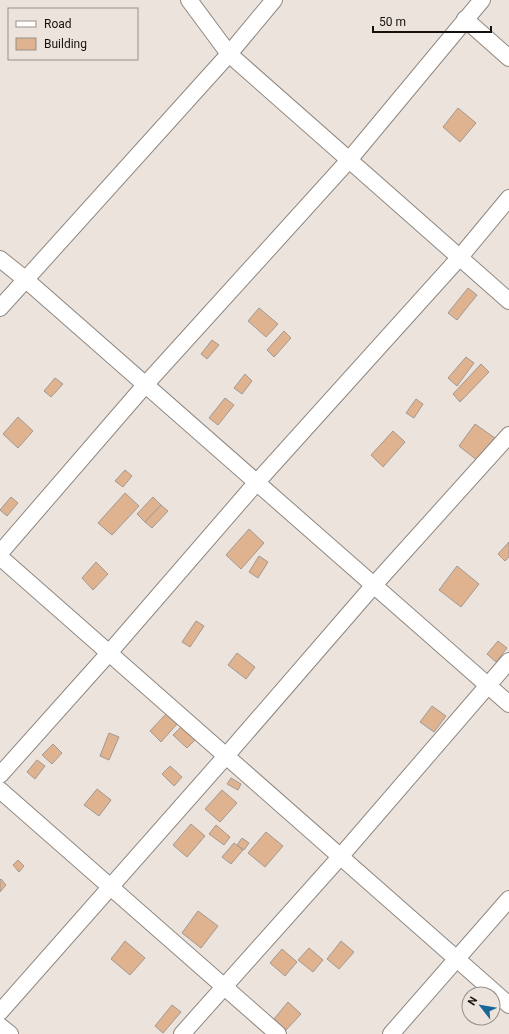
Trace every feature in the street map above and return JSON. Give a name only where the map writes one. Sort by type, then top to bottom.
[{"type":"street","points":[[189,0],[228,54],[509,301]]},
{"type":"street","points":[[0,308],[228,54],[274,0]]},
{"type":"street","points":[[0,553],[146,384],[349,160],[482,0]]},
{"type":"street","points":[[465,19],[509,58]]},
{"type":"street","points":[[0,776],[109,654],[257,482],[460,257],[509,198]]},
{"type":"street","points":[[0,259],[26,279],[509,704]]},
{"type":"street","points":[[0,1012],[226,756],[374,585],[509,435]]},
{"type":"street","points":[[0,558],[509,1005]]},
{"type":"street","points":[[182,1034],[340,857],[509,661]]},
{"type":"street","points":[[0,790],[278,1034]]},
{"type":"street","points":[[391,1034],[509,899]]},
{"type":"street","points":[[0,1026],[10,1034]]},
{"type":"building","points":[[458,108],[476,123],[460,142],[443,127]]},
{"type":"building","points":[[468,288],[477,295],[457,320],[448,313]]},
{"type":"building","points":[[259,308],[278,324],[266,337],[248,321]]},
{"type":"building","points":[[284,331],[291,338],[274,357],[267,350]]},
{"type":"building","points":[[212,340],[219,345],[207,359],[201,354]]},
{"type":"building","points":[[466,357],[474,363],[457,386],[448,378]]},
{"type":"building","points":[[481,364],[489,372],[460,402],[453,394]]},
{"type":"building","points":[[245,374],[252,381],[242,394],[234,388]]},
{"type":"building","points":[[55,378],[63,384],[51,397],[44,391]]},
{"type":"building","points":[[225,398],[234,405],[218,425],[209,418]]},
{"type":"building","points":[[416,399],[423,404],[414,418],[406,413]]},
{"type":"building","points":[[18,417],[33,431],[18,448],[3,434]]},
{"type":"building","points":[[475,424],[495,438],[478,461],[459,446]]},
{"type":"building","points":[[393,431],[405,442],[383,467],[371,455]]},
{"type":"building","points":[[125,470],[132,476],[123,487],[115,481]]},
{"type":"building","points":[[125,493],[139,506],[112,535],[98,523]]},
{"type":"building","points":[[11,497],[18,503],[7,516],[0,510]]},
{"type":"building","points":[[153,497],[161,505],[145,522],[137,514]]},
{"type":"building","points":[[161,505],[168,511],[152,528],[145,522]]},
{"type":"building","points":[[249,529],[264,543],[241,569],[226,555]]},
{"type":"building","points":[[509,542],[509,557],[505,561],[498,554]]},
{"type":"building","points":[[259,556],[268,562],[258,578],[249,572]]},
{"type":"building","points":[[96,562],[108,574],[93,590],[82,578]]},
{"type":"building","points":[[457,566],[479,584],[461,607],[439,590]]},
{"type":"building","points":[[196,621],[204,626],[190,647],[182,642]]},
{"type":"building","points":[[498,641],[507,648],[496,662],[487,654]]},
{"type":"building","points":[[237,653],[255,667],[246,679],[228,665]]},
{"type":"building","points":[[432,706],[446,716],[434,732],[420,722]]},
{"type":"building","points":[[166,714],[177,724],[161,742],[150,731]]},
{"type":"building","points":[[182,726],[196,739],[187,748],[173,735]]},
{"type":"building","points":[[109,733],[119,737],[109,760],[100,756]]},
{"type":"building","points":[[53,744],[62,753],[52,764],[42,755]]},
{"type":"building","points":[[37,760],[45,766],[35,779],[27,772]]},
{"type":"building","points":[[170,766],[182,777],[174,786],[162,774]]},
{"type":"building","points":[[231,778],[241,784],[238,790],[227,784]]},
{"type":"building","points":[[97,789],[111,800],[99,816],[84,805]]},
{"type":"building","points":[[222,790],[237,803],[220,822],[205,809]]},
{"type":"building","points":[[191,824],[205,836],[187,857],[173,845]]},
{"type":"building","points":[[216,825],[230,837],[224,845],[209,834]]},
{"type":"building","points":[[266,832],[283,846],[265,867],[248,853]]},
{"type":"building","points":[[242,838],[249,843],[244,850],[237,845]]},
{"type":"building","points":[[234,843],[243,850],[231,864],[222,857]]},
{"type":"building","points":[[18,860],[24,866],[19,872],[13,865]]},
{"type":"building","points":[[1,879],[6,885],[0,892],[0,880]]},
{"type":"building","points":[[198,911],[218,926],[201,948],[182,933]]},
{"type":"building","points":[[125,941],[145,958],[130,975],[111,959]]},
{"type":"building","points":[[341,941],[354,952],[339,969],[327,959]]},
{"type":"building","points":[[309,948],[323,960],[313,972],[298,960]]},
{"type":"building","points":[[282,949],[297,962],[285,976],[270,963]]},
{"type":"building","points":[[288,1002],[301,1014],[286,1030],[274,1019]]},
{"type":"building","points":[[172,1005],[181,1012],[163,1033],[155,1026]]}]
